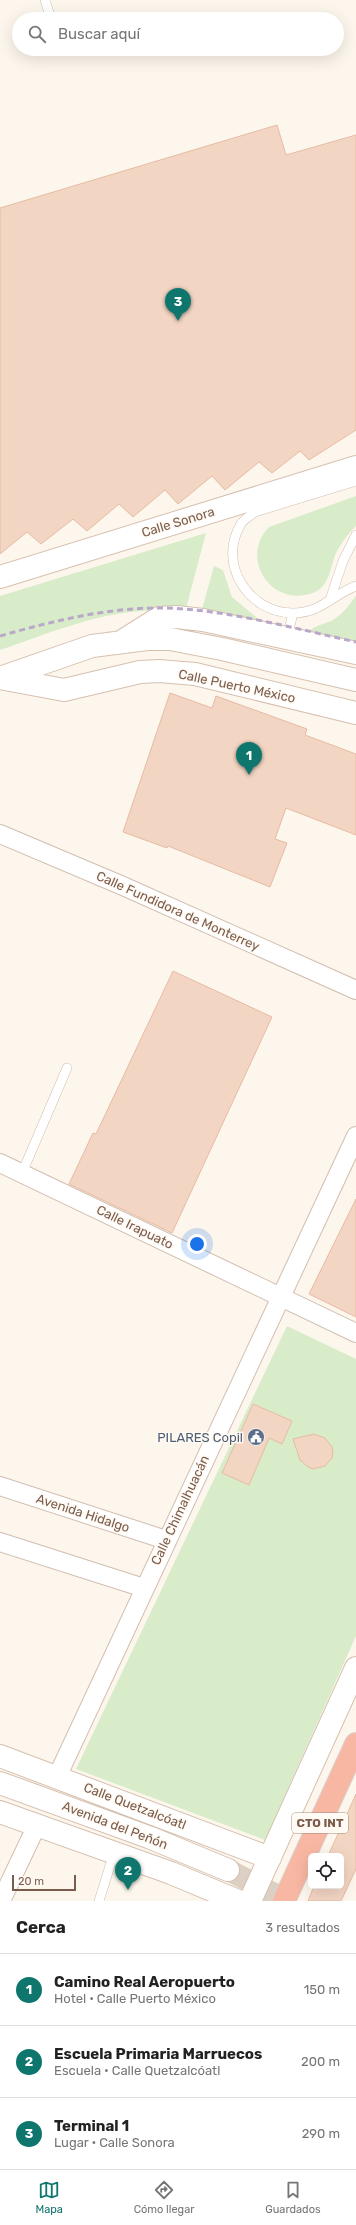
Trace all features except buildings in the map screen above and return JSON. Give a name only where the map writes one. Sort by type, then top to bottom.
[{"type":"highway","name":"CTO INT","points":[[284,1901],[356,1744]]},
{"type":"street","name":"Calle Sonora","points":[[0,577],[356,467]]},
{"type":"street","points":[[123,641],[159,618],[177,617],[203,620],[356,653]]},
{"type":"street","points":[[0,678],[64,654],[92,646],[123,641],[170,639],[356,680]]},
{"type":"street","name":"Calle Puerto México","points":[[0,678],[64,690],[121,675],[159,671],[177,672],[195,674],[356,713]]},
{"type":"street","name":"Calle Fundidora de Monterrey","points":[[0,834],[124,886],[356,990]]},
{"type":"street","name":"Calle Chimalhuacán","points":[[57,1777],[166,1540],[356,1136]]},
{"type":"street","name":"Calle Irapuato","points":[[0,1163],[356,1334]]},
{"type":"street","name":"Avenida Hidalgo","points":[[0,1486],[166,1540]]},
{"type":"street","points":[[0,1542],[144,1588]]},
{"type":"street","name":"CTO INT","points":[[250,1901],[356,1668]]},
{"type":"street","name":"Calle Quetzalcóatl","points":[[0,1756],[270,1858]]},
{"type":"street","name":"Avenida del Peñón","points":[[0,1783],[151,1838],[228,1870]]},
{"type":"street","points":[[0,1812],[114,1852],[238,1901]]},
{"type":"street","points":[[2,1901],[37,1825]]},
{"type":"lane","points":[[45,0],[49,12]]},
{"type":"lane","points":[[356,481],[255,512],[242,522],[236,534],[232,552],[243,586],[259,604],[269,610],[306,613],[321,608],[330,600],[356,586]]},
{"type":"lane","points":[[330,600],[343,560],[356,535]]},
{"type":"lane","points":[[287,638],[293,613]]},
{"type":"lane","points":[[22,1173],[67,1068]]},
{"type":"lane","points":[[99,1901],[114,1852]]},
{"type":"green space","points":[[356,496],[356,526],[338,549],[324,585],[315,592],[300,596],[286,594],[274,588],[265,578],[259,566],[257,553],[260,540],[269,527]]},
{"type":"green space","points":[[206,533],[185,612],[161,610],[137,611],[114,615],[68,626],[0,650],[0,596]]},
{"type":"green space","points":[[214,566],[223,570],[232,597],[256,617],[259,622],[201,613]]},
{"type":"green space","points":[[356,596],[356,645],[308,633],[313,628],[337,618]]},
{"type":"green space","points":[[287,1326],[356,1359],[356,1636],[265,1840],[76,1769]]},
{"type":"tunnel","points":[[228,1870],[288,1901]]},
{"type":"railway","points":[[0,636],[61,620],[102,612],[143,608],[164,608],[187,609],[236,616],[356,642]]},
{"type":"place","name":"Terminal 1","points":[[178,321]]},
{"type":"place","name":"Camino Real Aeropuerto","points":[[249,775]]},
{"type":"place","name":"PILARES Copil","points":[[256,1437]]},
{"type":"place","name":"Escuela Primaria Marruecos","points":[[128,1890]]}]
